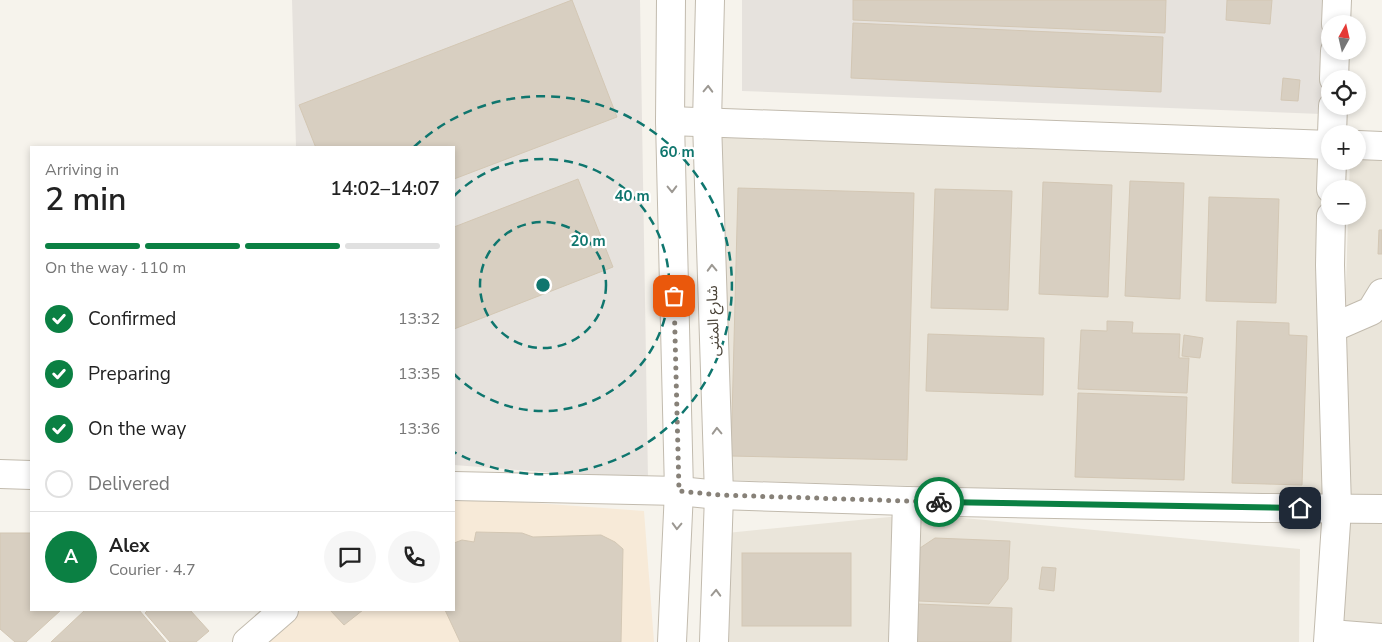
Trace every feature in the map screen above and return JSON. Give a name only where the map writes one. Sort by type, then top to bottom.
[{"type":"street","points":[[671,0],[670,121],[679,491],[672,642]]},
{"type":"street","name":"شارع المثنى","points":[[710,0],[707,122],[719,495],[714,642]]},
{"type":"street","points":[[1336,0],[1336,15]]},
{"type":"street","points":[[670,121],[1321,145]]},
{"type":"street","points":[[1366,145],[1382,146]]},
{"type":"street","points":[[1328,642],[1337,508],[1330,265],[1331,225]]},
{"type":"street","points":[[1332,328],[1371,311],[1382,293]]},
{"type":"street","points":[[0,474],[30,475]]},
{"type":"street","points":[[455,486],[679,491],[719,495],[907,501],[1382,509]]},
{"type":"street","points":[[903,642],[907,501]]},
{"type":"street","points":[[247,642],[283,611]]},
{"type":"street","points":[[1335,642],[1343,635],[1382,638]]},
{"type":"shaded area","points":[[292,0],[640,0],[648,480],[455,465],[455,146],[296,146]]},
{"type":"shaded area","points":[[742,0],[1323,0],[1323,15],[1321,15],[1321,114],[742,91]]},
{"type":"shaded area","points":[[1366,131],[1382,132],[1382,642],[1336,642],[1348,225],[1366,225],[1366,180],[1349,180],[1350,170],[1366,170]]},
{"type":"shaded area","points":[[717,136],[1321,158],[1326,499],[724,480]]},
{"type":"shaded area","points":[[455,497],[644,511],[654,642],[247,642],[283,611],[455,611]]},
{"type":"shaded area","points":[[920,514],[1300,549],[1299,642],[715,642],[717,534]]},
{"type":"building","points":[[572,0],[617,117],[455,179],[455,146],[315,146],[299,105]]},
{"type":"building","points":[[853,0],[1166,0],[1165,33],[853,20]]},
{"type":"building","points":[[1227,0],[1272,0],[1270,24],[1226,20]]},
{"type":"building","points":[[853,23],[1163,37],[1161,92],[851,78]]},
{"type":"building","points":[[1283,78],[1300,80],[1298,101],[1281,100]]},
{"type":"building","points":[[578,179],[613,267],[455,329],[455,227]]},
{"type":"building","points":[[1130,181],[1184,183],[1180,299],[1125,296]]},
{"type":"building","points":[[1043,182],[1112,185],[1108,297],[1039,294]]},
{"type":"building","points":[[738,188],[914,193],[907,460],[731,456]]},
{"type":"building","points":[[935,189],[1012,191],[1008,310],[931,308]]},
{"type":"building","points":[[1209,197],[1279,199],[1276,303],[1206,301]]},
{"type":"building","points":[[1379,230],[1382,230],[1382,254],[1378,254]]},
{"type":"building","points":[[1107,321],[1133,322],[1132,333],[1180,334],[1179,358],[1189,358],[1187,393],[1078,389],[1081,330],[1107,331]]},
{"type":"building","points":[[1237,321],[1289,323],[1289,335],[1307,336],[1302,485],[1232,483]]},
{"type":"building","points":[[928,334],[1044,338],[1043,395],[926,391]]},
{"type":"building","points":[[1184,335],[1203,338],[1200,358],[1182,356]]},
{"type":"building","points":[[1078,393],[1187,397],[1184,480],[1075,477]]},
{"type":"building","points":[[476,532],[522,533],[533,537],[601,535],[615,542],[623,549],[621,642],[460,642],[445,611],[455,611],[455,543],[462,540],[474,542]]},
{"type":"building","points":[[0,533],[30,533],[30,611],[60,611],[26,642],[15,642],[0,629]]},
{"type":"building","points":[[935,538],[1010,541],[1008,579],[989,604],[919,601],[920,548]]},
{"type":"building","points":[[742,553],[851,553],[851,626],[742,626]]},
{"type":"building","points":[[1042,567],[1056,568],[1054,591],[1039,589]]},
{"type":"building","points":[[918,604],[1012,608],[1011,642],[917,642]]},
{"type":"building","points":[[84,611],[140,611],[166,642],[51,642]]},
{"type":"building","points":[[147,611],[191,611],[209,631],[196,642],[170,642],[145,613]]},
{"type":"building","points":[[331,611],[362,611],[344,625]]},
{"type":"way so far","points":[[674,296],[679,491],[719,495],[939,502]]},
{"type":"route","points":[[939,502],[1300,508]]}]
